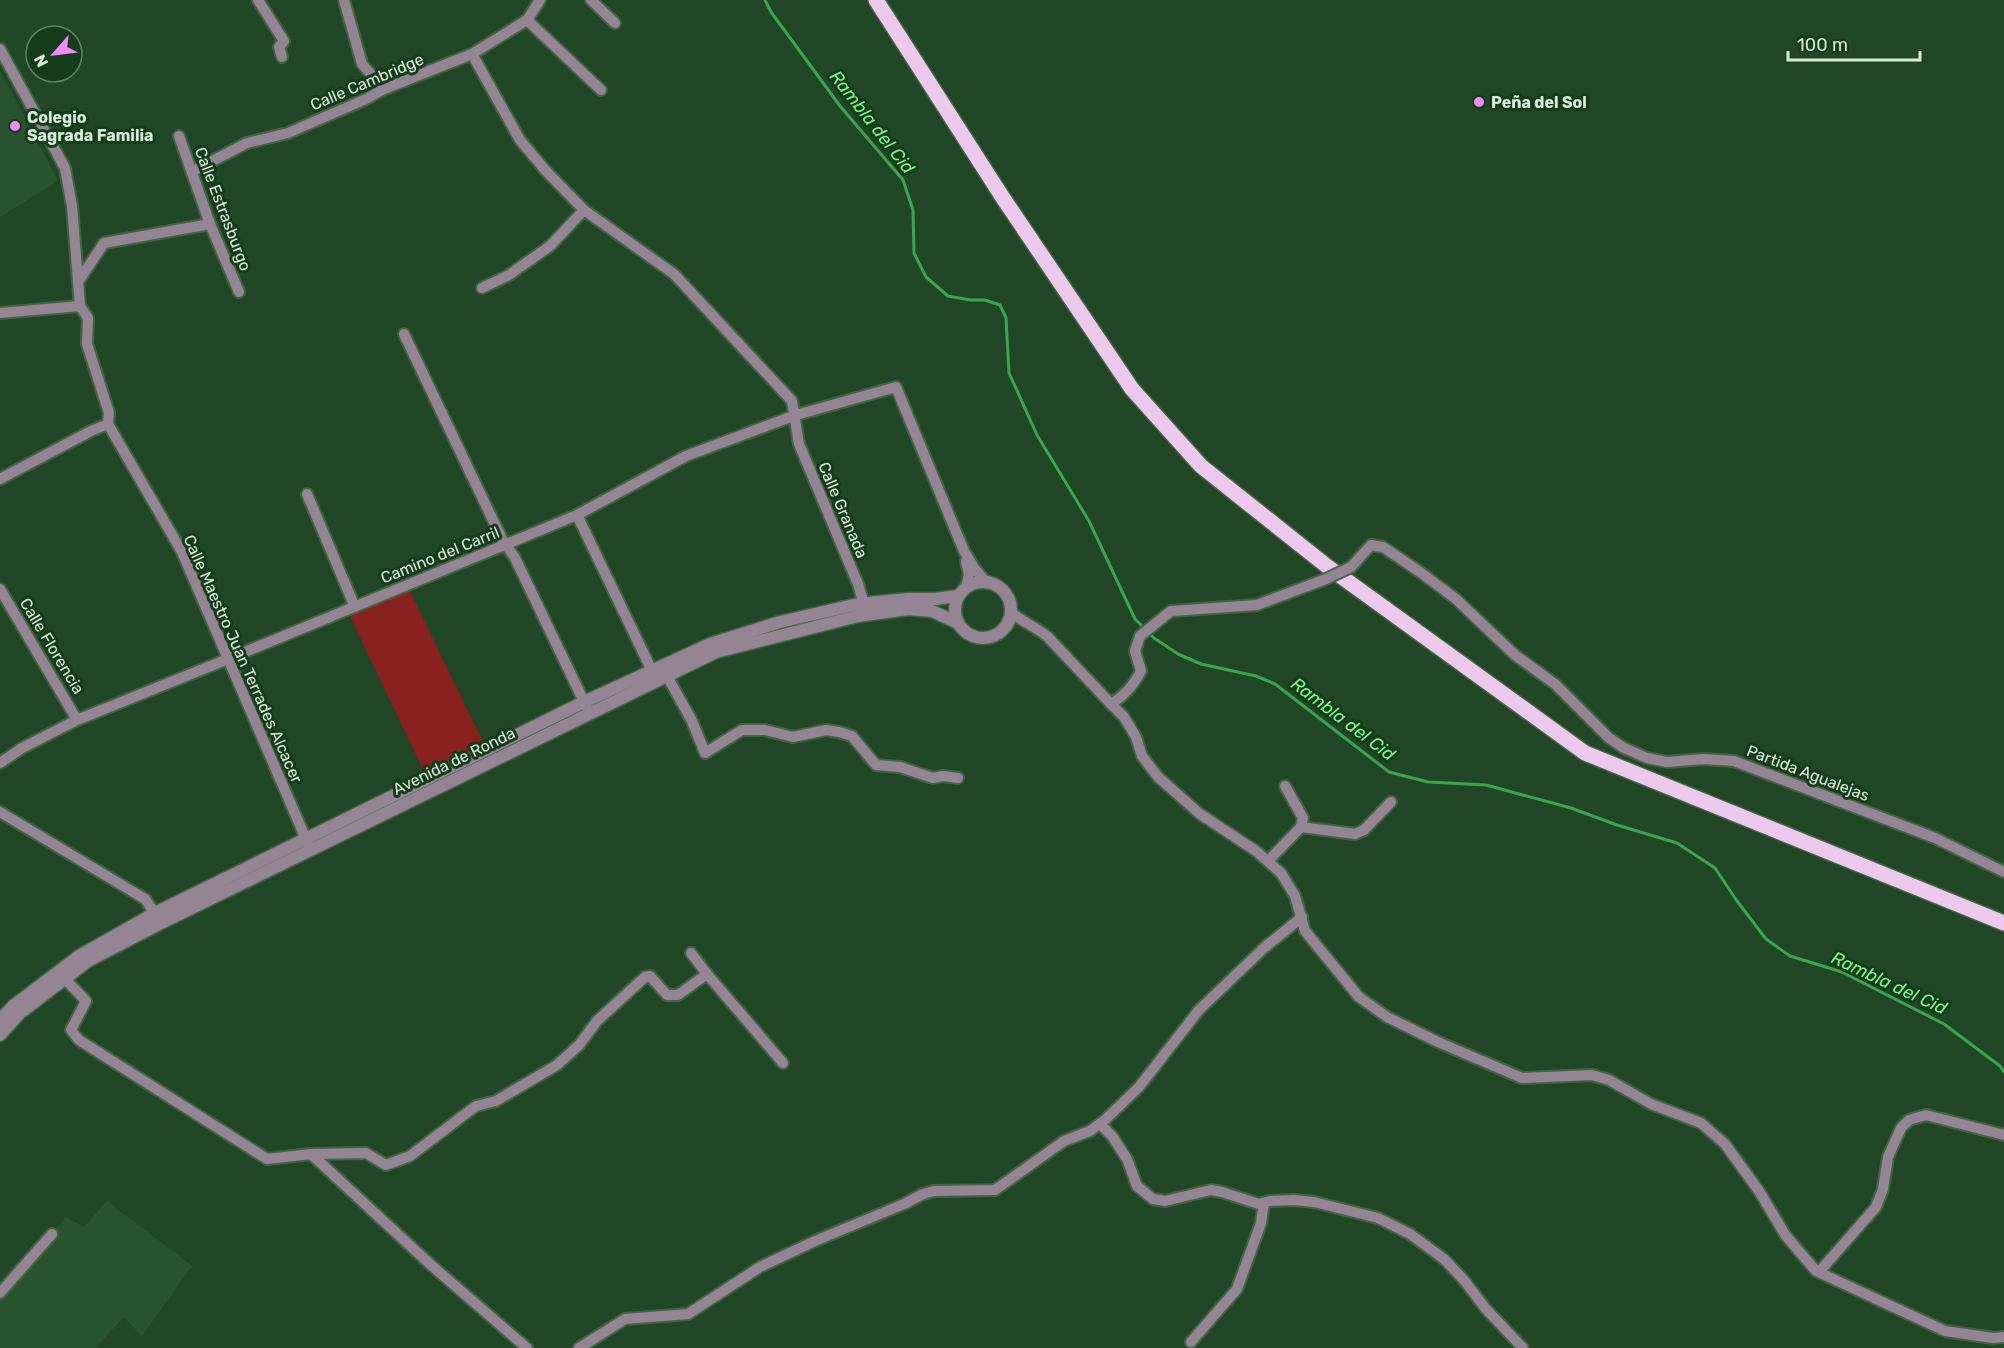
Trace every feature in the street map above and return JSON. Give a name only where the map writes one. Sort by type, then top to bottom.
[{"type":"main road","points":[[876,0],[1003,198],[1132,388],[1200,466],[1328,567],[1585,753],[2004,922]]},
{"type":"street","points":[[258,0],[284,41],[279,47],[282,57]]},
{"type":"street","points":[[344,0],[362,64],[384,88]]},
{"type":"street","name":"Calle Cambridge","points":[[193,171],[247,143],[288,132],[366,99],[384,88],[472,54],[527,20],[540,0]]},
{"type":"street","points":[[591,0],[615,23]]},
{"type":"street","points":[[527,20],[601,90]]},
{"type":"street","name":"Calle Maestro Juan Terrades Alcacer","points":[[0,49],[64,168],[72,206],[80,306],[88,318],[87,344],[109,413],[108,424],[182,552],[308,844]]},
{"type":"street","name":"Calle Granada","points":[[472,54],[520,140],[584,210],[674,274],[792,401],[800,444],[858,584],[865,609]]},
{"type":"street","name":"Calle Estrasburgo","points":[[179,136],[210,224],[239,292]]},
{"type":"street","points":[[482,288],[509,275],[550,246],[584,210]]},
{"type":"street","points":[[78,282],[104,243],[210,224]]},
{"type":"street","points":[[0,313],[80,306]]},
{"type":"street","points":[[404,334],[502,539],[507,544],[587,708]]},
{"type":"street","name":"Camino del Carril","points":[[0,763],[22,748],[77,720],[577,515],[686,456],[796,416],[896,387],[964,551]]},
{"type":"street","points":[[0,479],[108,424]]},
{"type":"street","points":[[307,494],[355,607]]},
{"type":"street","points":[[577,515],[658,676],[692,721],[705,753],[742,730],[765,730],[793,737],[826,730],[852,736],[876,765],[900,767],[933,778],[943,776],[958,778]]},
{"type":"street","name":"Partida Agualejas","points":[[1111,704],[1130,689],[1141,671],[1135,651],[1140,636],[1171,611],[1257,605],[1351,567],[1371,545],[1383,548],[1456,599],[1515,655],[1555,684],[1609,738],[1634,753],[1667,762],[1715,759],[1734,761],[1935,838],[2004,872]]},
{"type":"street","points":[[964,551],[986,582]]},
{"type":"street","points":[[962,591],[976,582],[986,582],[1002,589],[1011,604],[1010,618],[1000,633],[989,638],[976,638],[965,632],[958,623],[955,609],[962,591],[969,575],[964,551]]},
{"type":"street","name":"Calle Florencia","points":[[0,589],[77,720]]},
{"type":"street","name":"Avenida de Ronda","points":[[0,1020],[13,1006],[79,956],[587,708],[658,676],[710,644],[780,622],[865,609],[908,599],[935,599],[962,591]]},
{"type":"street","name":"Avenida de Ronda","points":[[865,609],[932,611],[958,623]]},
{"type":"street","points":[[1010,618],[1036,627],[1047,636],[1124,717],[1136,737],[1142,756],[1158,777],[1200,814],[1256,851],[1281,873],[1295,896],[1305,931],[1359,997],[1387,1017],[1522,1078],[1592,1075],[1609,1080],[1651,1104],[1701,1123],[1725,1144],[1760,1191],[1786,1236],[1819,1272],[1945,1331],[1994,1338],[2004,1337]]},
{"type":"street","points":[[1268,861],[1301,826],[1303,818],[1285,786]]},
{"type":"street","points":[[1301,826],[1355,834],[1364,830],[1391,802]]},
{"type":"street","points":[[0,812],[145,899],[158,918]]},
{"type":"street","points":[[579,1348],[625,1319],[688,1314],[760,1267],[923,1194],[934,1191],[995,1190],[1064,1141],[1090,1131],[1100,1124],[1139,1087],[1199,1010],[1265,947],[1302,917]]},
{"type":"street","name":"Avenida de Ronda","points":[[0,1035],[20,1013],[65,979],[158,918]]},
{"type":"street","points":[[691,953],[783,1063]]},
{"type":"street","points":[[65,979],[86,1001],[71,1030],[79,1040],[267,1159],[311,1154],[366,1153],[386,1165],[410,1156],[476,1106],[496,1101],[557,1065],[579,1045],[597,1021],[645,977],[650,976],[667,995],[672,996],[678,995],[707,974]]},
{"type":"street","points":[[1819,1272],[1876,1207],[1883,1189],[1888,1157],[1901,1128],[1909,1120],[1926,1115],[2004,1135]]},
{"type":"street","points":[[1100,1124],[1112,1136],[1127,1159],[1137,1186],[1153,1199],[1166,1201],[1211,1190],[1259,1204],[1294,1200],[1314,1202],[1378,1218],[1410,1234],[1444,1259],[1463,1279],[1486,1310],[1523,1348]]},
{"type":"street","points":[[311,1154],[431,1265],[527,1348]]},
{"type":"street","points":[[1191,1342],[1237,1289],[1261,1223],[1264,1203]]},
{"type":"street","points":[[0,1293],[52,1234]]},
{"type":"shaded area","name":"Colegio Sagrada Familia","points":[[0,70],[58,181],[0,217]]},
{"type":"shaded area","points":[[410,591],[484,744],[425,774],[350,616]]},
{"type":"shaded area","points":[[107,1201],[192,1266],[142,1336],[124,1317],[95,1348],[0,1348],[0,1295],[66,1217],[84,1227]]},
{"type":"waterway","name":"Rambla del Cid","points":[[765,0],[771,12],[840,106],[903,180],[913,210],[914,253],[926,277],[948,296],[985,300],[1000,305],[1006,318],[1009,373],[1037,435],[1089,521],[1135,619],[1154,638],[1178,654],[1201,664],[1256,676],[1275,684],[1389,772],[1428,782],[1486,785],[1571,808],[1677,843],[1715,868],[1766,939],[1790,956],[1842,972],[1944,1024],[2000,1066],[2004,1072]]},
{"type":"place","name":"Peña del Sol","points":[[1479,102]]},
{"type":"place","name":"Colegio Sagrada Familia","points":[[15,126]]}]
